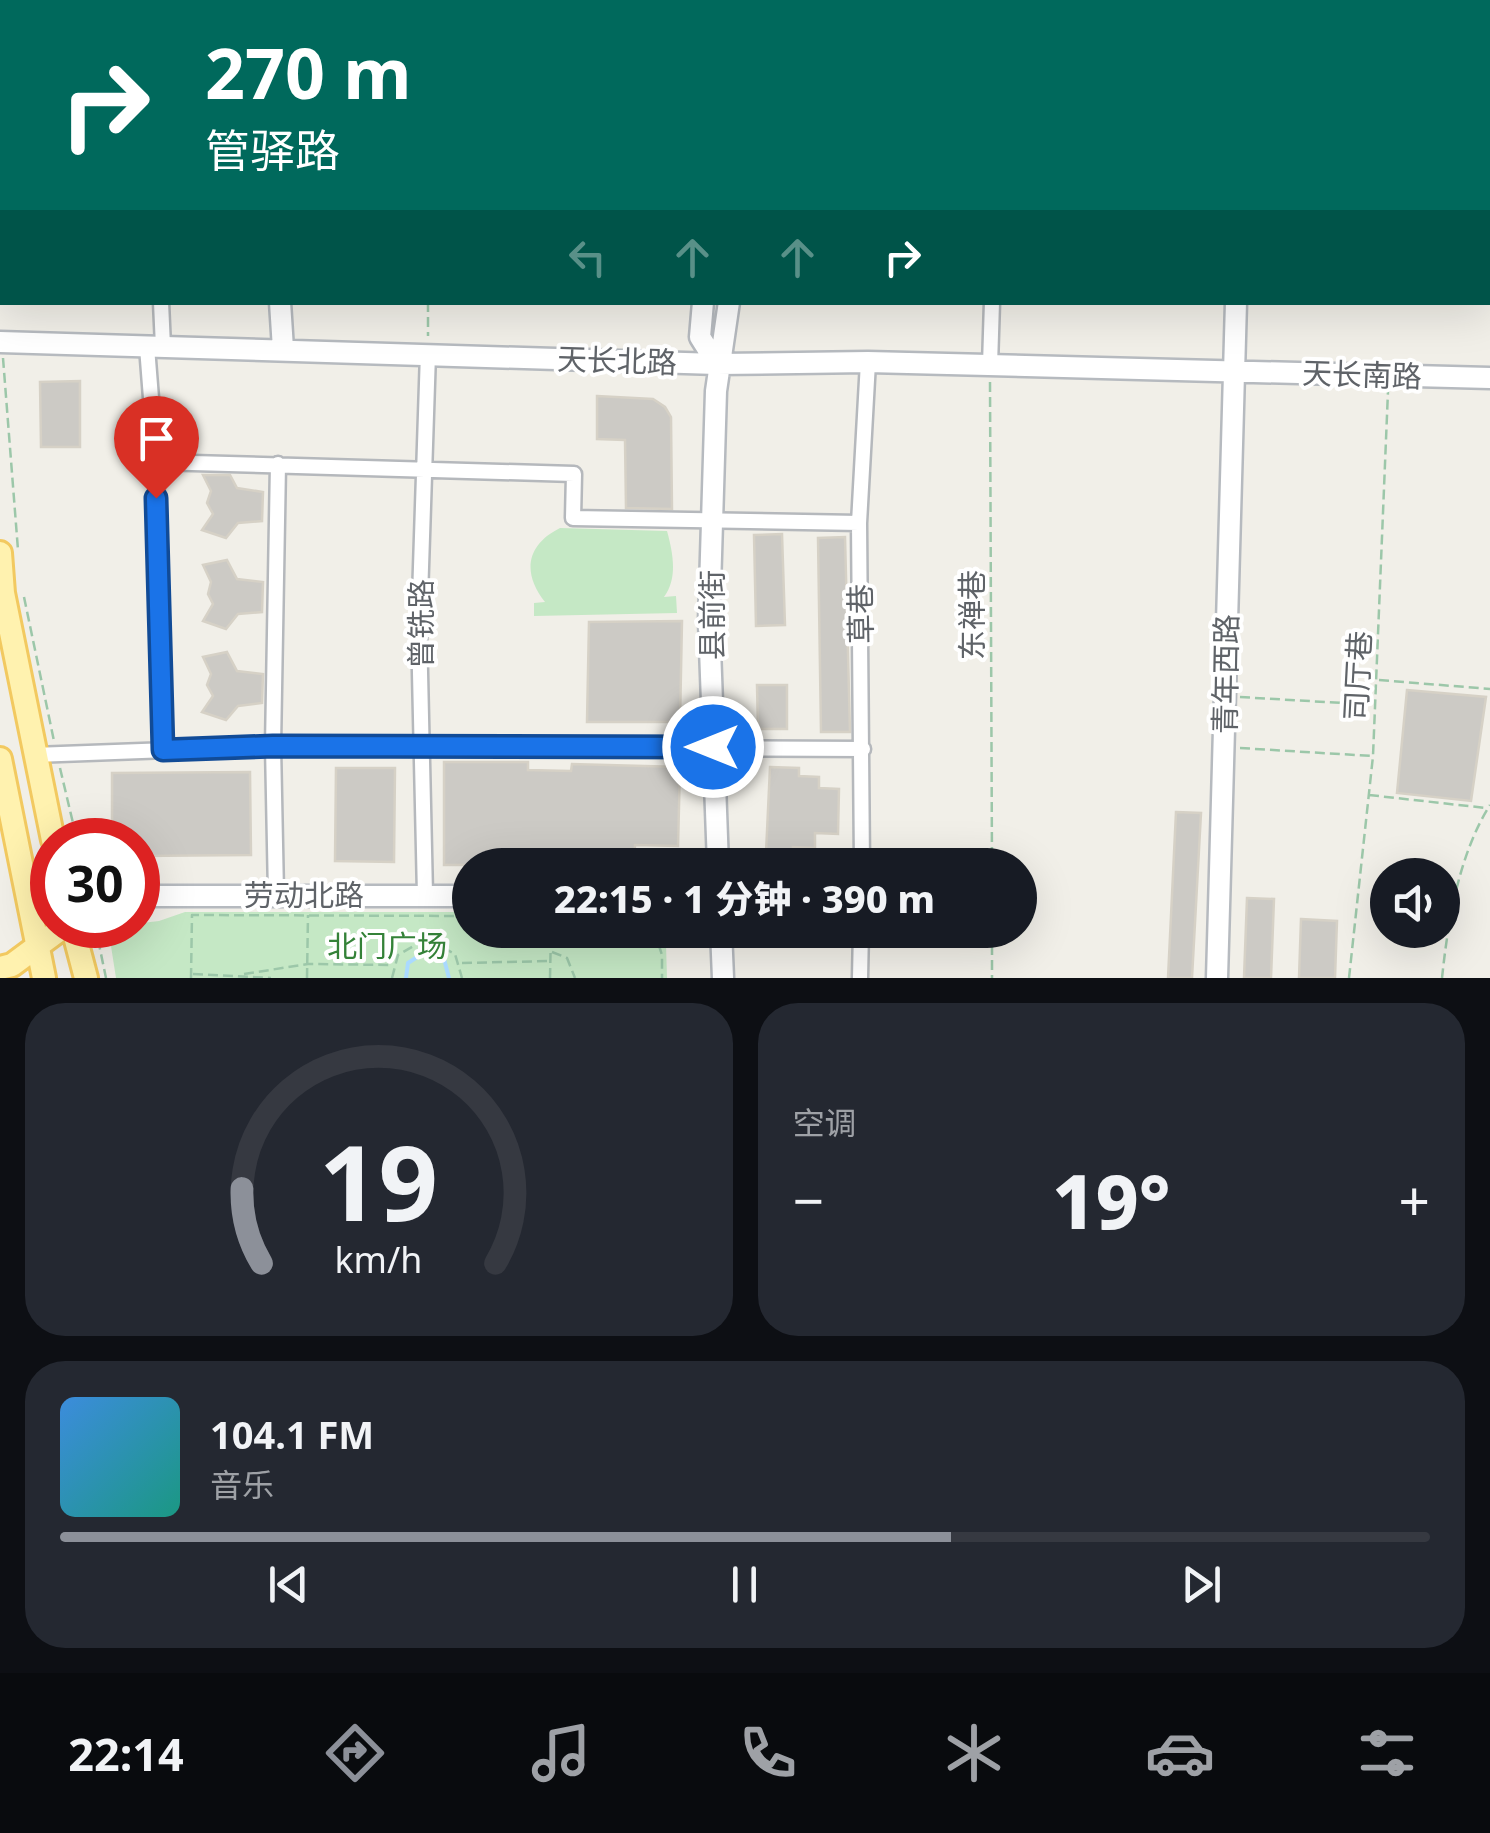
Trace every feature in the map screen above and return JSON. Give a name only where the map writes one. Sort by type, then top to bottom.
[{"type":"main road","points":[[0,552],[45,754],[51,818]]},
{"type":"main road","points":[[0,758],[30,916]]},
{"type":"main road","points":[[0,968],[12,965],[35,948]]},
{"type":"main road","points":[[36,948],[44,978]]},
{"type":"main road","points":[[76,948],[86,978]]},
{"type":"street","points":[[162,305],[155,347],[163,750]]},
{"type":"street","points":[[280,305],[283,350]]},
{"type":"street","name":"县前街","points":[[702,305],[700,337],[718,364]]},
{"type":"street","name":"县前街","points":[[717,848],[709,621],[718,364],[726,338],[728,305]]},
{"type":"street","points":[[990,365],[992,305]]},
{"type":"street","name":"青年西路","points":[[1217,978],[1236,305]]},
{"type":"street","name":"天长北路","points":[[1,342],[718,364],[868,362],[1233,370]]},
{"type":"street","name":"曾铣路","points":[[425,896],[418,628],[428,353]]},
{"type":"street","name":"草巷","points":[[862,848],[858,523],[868,362]]},
{"type":"street","name":"天长南路","points":[[1233,370],[1490,378]]},
{"type":"street","points":[[156,462],[278,464],[424,473],[574,474],[574,518],[858,523]]},
{"type":"street","points":[[276,894],[273,746],[278,464]]},
{"type":"street","points":[[45,754],[273,746],[863,749]]},
{"type":"street","name":"劳动北路","points":[[160,896],[452,896]]},
{"type":"street","points":[[712,948],[713,978]]},
{"type":"street","points":[[721,948],[723,978]]},
{"type":"street","points":[[860,978],[861,948]]},
{"type":"path","points":[[428,305],[428,353]]},
{"type":"path","points":[[1,342],[20,567]]},
{"type":"path","name":"东禅巷","points":[[990,365],[992,848]]},
{"type":"path","name":"司厅巷","points":[[1349,978],[1373,756],[1389,375]]},
{"type":"path","points":[[21,586],[45,754],[68,818]]},
{"type":"path","points":[[1377,680],[1490,690]]},
{"type":"path","points":[[1224,696],[1376,705]]},
{"type":"path","points":[[1224,747],[1373,756]]},
{"type":"path","points":[[1368,795],[1489,807],[1476,828],[1446,931],[1442,978]]},
{"type":"path","points":[[308,914],[308,978]]},
{"type":"path","points":[[393,965],[308,964],[244,974],[192,976],[192,916],[452,916]]},
{"type":"path","points":[[392,978],[393,965],[406,947],[426,940],[447,946],[460,963],[462,978]]},
{"type":"path","points":[[100,948],[106,978]]},
{"type":"path","points":[[550,948],[550,978]]},
{"type":"path","points":[[660,948],[662,978]]},
{"type":"path","points":[[992,948],[992,978]]},
{"type":"path","points":[[550,952],[568,958],[575,978]]},
{"type":"path","points":[[460,963],[550,961]]},
{"type":"path","points":[[244,974],[271,978]]},
{"type":"green space","points":[[560,528],[667,531],[673,574],[664,597],[676,596],[677,613],[534,616],[534,603],[545,602],[533,581],[531,560],[540,543]]},
{"type":"green space","name":"北门广场","points":[[185,912],[452,912],[452,948],[666,948],[667,978],[116,978],[111,948],[160,948],[160,921]]},
{"type":"building","points":[[80,381],[80,447],[41,447],[40,382]]},
{"type":"building","points":[[597,396],[653,399],[665,407],[671,417],[672,509],[626,508],[625,440],[597,439]]},
{"type":"building","points":[[203,475],[230,475],[237,488],[263,492],[262,521],[238,523],[226,538],[202,530],[213,514],[207,503],[211,491]]},
{"type":"building","points":[[782,534],[785,625],[756,626],[754,535]]},
{"type":"building","points":[[845,537],[850,732],[821,732],[818,538]]},
{"type":"building","points":[[227,560],[237,579],[263,582],[262,612],[238,614],[226,629],[203,621],[213,604],[208,594],[211,582],[203,565]]},
{"type":"building","points":[[682,621],[680,722],[587,722],[589,622]]},
{"type":"building","points":[[227,652],[237,671],[263,674],[262,703],[238,706],[226,720],[202,712],[213,696],[207,685],[211,674],[203,657]]},
{"type":"building","points":[[757,685],[787,685],[787,729],[758,729]]},
{"type":"building","points":[[1407,690],[1486,697],[1471,801],[1397,793]]},
{"type":"building","points":[[444,762],[528,762],[528,770],[571,771],[572,764],[680,767],[678,846],[452,848],[452,865],[444,865]]},
{"type":"building","points":[[770,767],[799,768],[799,776],[819,777],[819,788],[839,789],[838,834],[815,833],[815,848],[766,848]]},
{"type":"building","points":[[336,768],[395,768],[394,862],[335,861]]},
{"type":"building","points":[[250,772],[251,855],[160,856],[160,818],[112,818],[112,773]]},
{"type":"building","points":[[1176,812],[1201,813],[1192,978],[1168,978]]},
{"type":"building","points":[[1247,898],[1274,899],[1271,978],[1244,978]]},
{"type":"building","points":[[1301,919],[1337,921],[1335,978],[1299,978]]},
{"type":"waterway","points":[[406,978],[408,963],[425,952],[444,959],[449,978]]},
{"type":"route","points":[[156,498],[163,750],[273,746],[713,747]]}]
